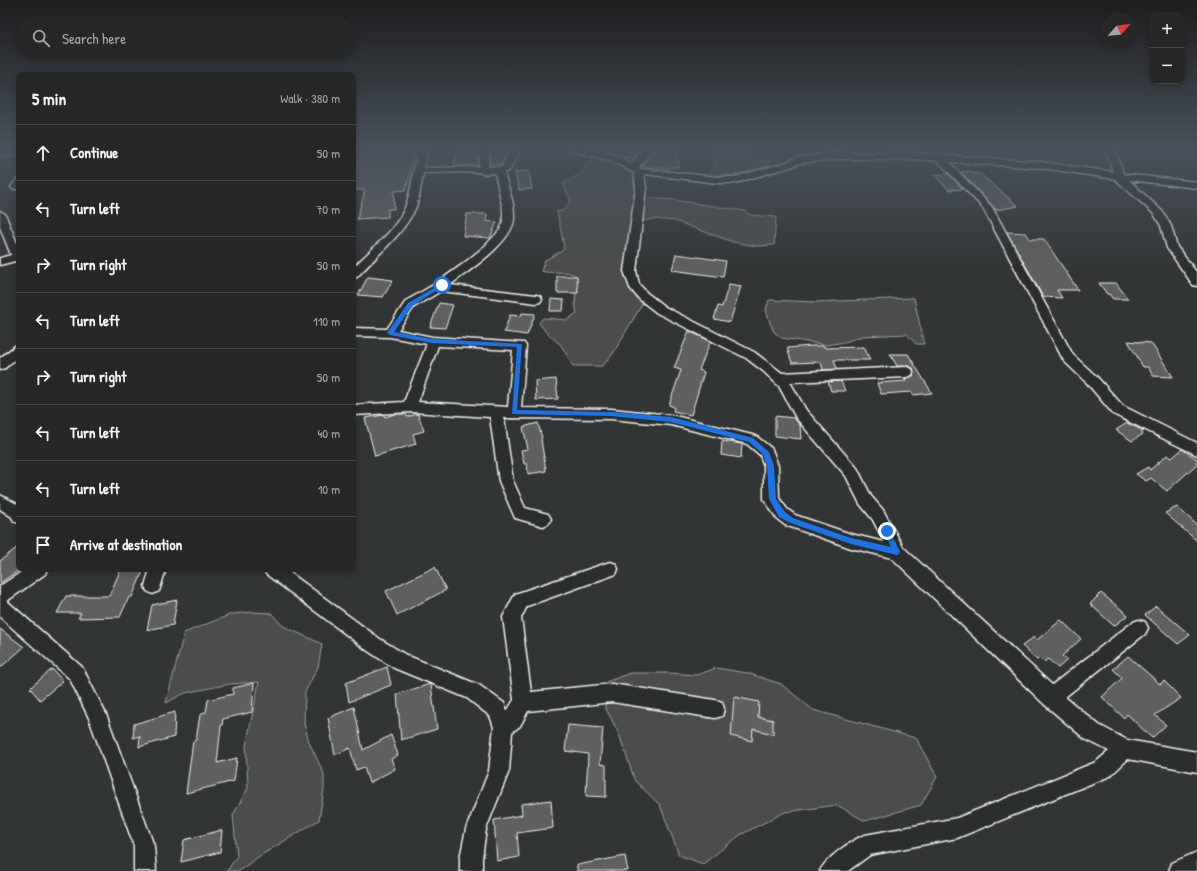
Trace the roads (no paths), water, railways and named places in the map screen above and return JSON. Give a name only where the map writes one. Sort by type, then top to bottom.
[{"type":"street","points":[[356,272],[402,222],[411,206],[416,189]]},
{"type":"street","points":[[390,333],[410,304],[440,287],[471,264],[500,238],[508,224],[508,212],[503,189]]},
{"type":"street","points":[[642,189],[630,271],[634,285],[643,296],[661,310],[750,355],[768,368],[784,383],[801,414],[852,472],[865,500],[878,515],[897,552],[1051,697],[1092,732],[1125,749],[1197,762]]},
{"type":"street","points":[[969,189],[987,207],[1068,358],[1092,380],[1118,410],[1197,449]]},
{"type":"street","points":[[1132,189],[1158,212],[1166,226],[1172,248],[1197,282]]},
{"type":"street","points":[[0,214],[16,251]]},
{"type":"street","points":[[0,262],[16,257]]},
{"type":"street","points":[[356,259],[367,259]]},
{"type":"street","points":[[440,287],[536,298]]},
{"type":"street","points":[[356,332],[390,333],[434,341],[520,346],[514,413]]},
{"type":"street","points":[[410,407],[434,341]]},
{"type":"street","points":[[0,365],[16,352]]},
{"type":"street","points":[[778,378],[907,372]]},
{"type":"street","points":[[356,410],[410,407],[514,413],[611,414],[671,420],[751,440],[766,452],[771,466],[772,499],[782,514],[790,520],[851,541],[897,552]]},
{"type":"street","points":[[496,412],[506,481],[520,513],[543,519]]},
{"type":"street","points":[[0,501],[16,511]]},
{"type":"street","points":[[503,727],[513,719],[523,702],[512,617],[521,600],[610,569]]},
{"type":"street","points":[[0,596],[35,572]]},
{"type":"street","points":[[153,586],[157,572]]},
{"type":"street","points":[[276,572],[374,645],[400,662],[472,691],[497,710],[503,727],[499,771],[476,829],[471,858],[471,871]]},
{"type":"street","points":[[0,606],[76,673],[98,714],[144,846],[145,871]]},
{"type":"street","points":[[1051,697],[1139,628]]},
{"type":"street","points":[[523,702],[612,693],[715,709]]},
{"type":"street","points":[[832,871],[865,845],[957,828],[1102,769],[1125,749]]},
{"type":"street","points":[[1180,871],[1197,863]]}]
